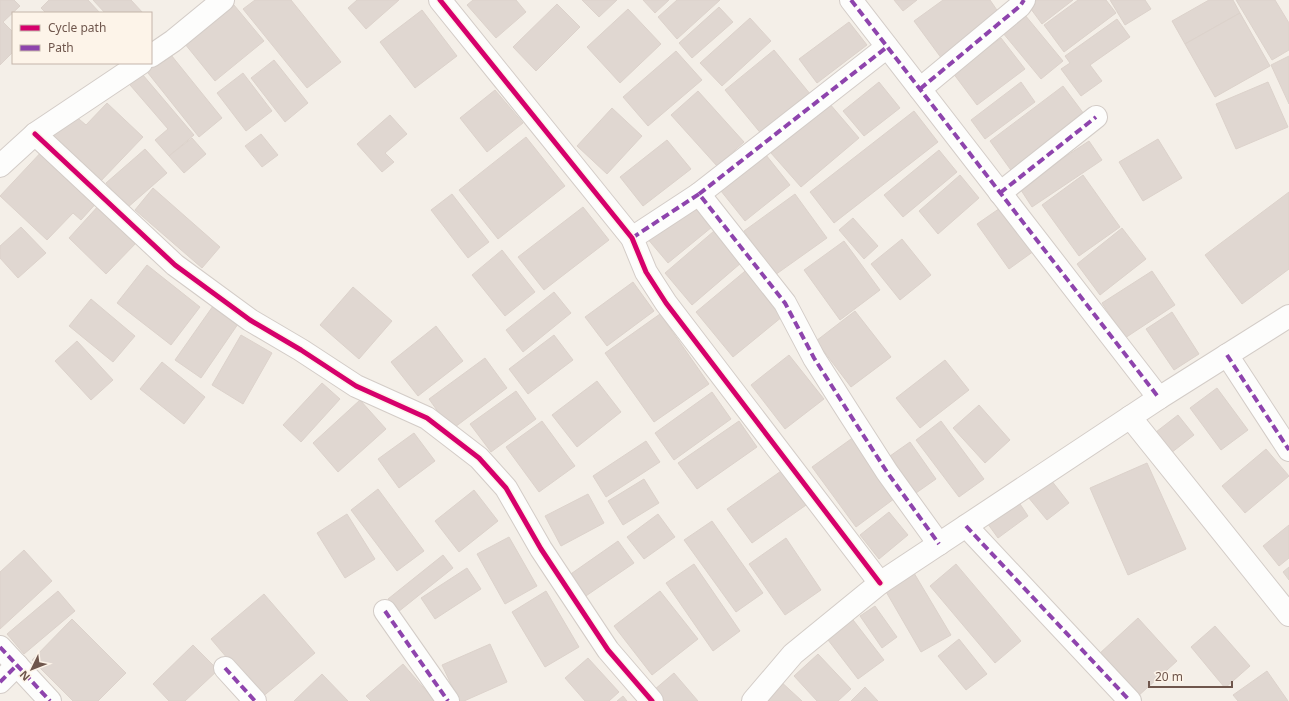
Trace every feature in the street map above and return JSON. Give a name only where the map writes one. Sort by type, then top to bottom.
[{"type":"street","points":[[152,55],[173,41],[224,0]]},
{"type":"street","points":[[440,0],[632,238],[646,272],[666,303],[880,583]]},
{"type":"street","points":[[851,0],[1159,398]]},
{"type":"street","points":[[920,89],[1020,6],[1024,0]]},
{"type":"street","points":[[632,238],[699,194],[887,47]]},
{"type":"street","points":[[0,166],[35,134],[140,64]]},
{"type":"street","points":[[1000,193],[1096,117]]},
{"type":"street","points":[[35,134],[175,265],[250,320],[301,350],[356,386],[427,418],[479,458],[506,488],[541,549],[581,607],[604,645],[652,701]]},
{"type":"street","points":[[699,194],[785,303],[814,358],[849,414],[888,472],[940,544]]},
{"type":"street","points":[[753,701],[793,654],[880,583],[1159,398],[1289,316]]},
{"type":"street","points":[[1227,355],[1289,450]]},
{"type":"street","points":[[1130,417],[1289,615]]},
{"type":"street","points":[[966,526],[1130,701]]},
{"type":"street","points":[[385,610],[448,701]]},
{"type":"street","points":[[0,647],[50,701]]},
{"type":"street","points":[[0,682],[17,664]]},
{"type":"street","points":[[225,668],[254,701]]},
{"type":"building","points":[[0,0],[14,0],[20,6],[3,22],[12,31],[12,53],[0,65]]},
{"type":"building","points":[[49,0],[88,0],[99,12],[45,12],[41,8]]},
{"type":"building","points":[[93,0],[131,0],[142,12],[104,12]]},
{"type":"building","points":[[255,0],[291,0],[341,62],[307,88],[243,9]]},
{"type":"building","points":[[357,0],[399,0],[366,29],[348,8]]},
{"type":"building","points":[[473,0],[516,0],[526,12],[496,38],[467,5]]},
{"type":"building","points":[[582,0],[617,0],[599,17]]},
{"type":"building","points":[[643,0],[669,0],[655,13]]},
{"type":"building","points":[[677,0],[720,0],[677,39],[658,17]]},
{"type":"building","points":[[894,0],[917,0],[903,11]]},
{"type":"building","points":[[943,0],[990,0],[1001,16],[942,59],[914,21]]},
{"type":"building","points":[[1073,0],[1042,24],[1025,1]]},
{"type":"building","points":[[1078,0],[1106,0],[1116,13],[1064,52],[1044,25]]},
{"type":"building","points":[[1110,0],[1145,0],[1151,9],[1125,25]]},
{"type":"building","points":[[1209,0],[1233,0],[1240,13],[1185,44],[1172,21]]},
{"type":"building","points":[[1236,0],[1275,0],[1289,23],[1289,50],[1272,60]]},
{"type":"building","points":[[557,4],[580,27],[536,71],[513,47]]},
{"type":"building","points":[[234,5],[264,41],[215,81],[185,44]]},
{"type":"building","points":[[719,7],[733,22],[692,58],[679,43]]},
{"type":"building","points":[[628,9],[661,44],[620,83],[587,47]]},
{"type":"building","points":[[1020,9],[1063,61],[1041,79],[998,27]]},
{"type":"building","points":[[422,10],[457,56],[415,88],[380,42]]},
{"type":"building","points":[[1240,13],[1270,66],[1215,97],[1185,44]]},
{"type":"building","points":[[750,18],[771,41],[722,86],[700,63]]},
{"type":"building","points":[[1117,19],[1130,37],[1090,65],[1102,81],[1081,96],[1061,69],[1070,63],[1065,56]]},
{"type":"building","points":[[849,22],[867,45],[817,83],[799,59]]},
{"type":"building","points":[[1001,38],[1025,69],[977,105],[953,73]]},
{"type":"building","points":[[167,50],[222,118],[199,137],[144,68],[149,64],[152,64],[152,62]]},
{"type":"building","points":[[774,50],[811,95],[763,136],[725,90]]},
{"type":"building","points":[[676,51],[702,80],[648,126],[623,97]]},
{"type":"building","points":[[1289,56],[1289,104],[1271,65]]},
{"type":"building","points":[[274,60],[308,103],[285,122],[251,78]]},
{"type":"building","points":[[137,68],[194,135],[169,156],[155,140],[168,129],[124,78]]},
{"type":"building","points":[[243,73],[272,111],[246,131],[217,93]]},
{"type":"building","points":[[879,82],[900,108],[864,136],[843,111]]},
{"type":"building","points":[[1021,82],[1035,102],[985,139],[971,120]]},
{"type":"building","points":[[1268,82],[1288,127],[1236,149],[1216,104]]},
{"type":"building","points":[[1063,86],[1087,118],[1013,173],[990,141]]},
{"type":"building","points":[[495,90],[523,123],[487,152],[460,118]]},
{"type":"building","points":[[698,91],[744,142],[717,166],[671,115]]},
{"type":"building","points":[[107,103],[143,137],[98,184],[49,138],[73,114],[86,125]]},
{"type":"building","points":[[829,103],[859,138],[801,187],[771,153]]},
{"type":"building","points":[[612,108],[642,136],[607,174],[577,146]]},
{"type":"building","points":[[914,111],[938,142],[834,223],[810,192]]},
{"type":"building","points":[[390,115],[407,134],[385,153],[394,162],[382,172],[357,144]]},
{"type":"building","points":[[261,134],[278,155],[262,167],[245,146]]},
{"type":"building","points":[[526,137],[565,186],[498,239],[459,190]]},
{"type":"building","points":[[192,138],[206,154],[184,173],[169,156]]},
{"type":"building","points":[[1158,139],[1182,178],[1143,201],[1119,162]]},
{"type":"building","points":[[667,140],[691,169],[643,206],[620,177]]},
{"type":"building","points":[[1089,141],[1102,160],[1032,207],[1019,187]]},
{"type":"building","points":[[45,148],[100,199],[81,220],[73,213],[47,240],[0,196]]},
{"type":"building","points":[[145,149],[167,173],[127,208],[106,183]]},
{"type":"building","points":[[939,150],[957,172],[903,217],[884,195]]},
{"type":"building","points":[[766,155],[790,185],[745,221],[721,191]]},
{"type":"building","points":[[960,175],[979,198],[938,234],[919,211]]},
{"type":"building","points":[[1083,175],[1120,227],[1079,256],[1042,205]]},
{"type":"building","points":[[153,188],[220,247],[202,268],[135,210]]},
{"type":"building","points":[[1289,192],[1289,269],[1242,304],[1205,255]]},
{"type":"building","points":[[452,194],[489,242],[468,258],[431,210]]},
{"type":"building","points":[[795,194],[827,238],[775,275],[744,231]]},
{"type":"building","points":[[691,201],[712,227],[668,263],[646,237]]},
{"type":"building","points":[[100,204],[138,241],[106,274],[69,238]]},
{"type":"building","points":[[1003,206],[1034,251],[1009,269],[977,224]]},
{"type":"building","points":[[583,207],[609,240],[544,290],[518,257]]},
{"type":"building","points":[[853,218],[878,246],[864,259],[839,230]]},
{"type":"building","points":[[21,227],[46,253],[18,278],[0,258],[0,246]]},
{"type":"building","points":[[1122,228],[1146,259],[1100,295],[1077,264]]},
{"type":"building","points":[[714,231],[741,263],[692,305],[665,273]]},
{"type":"building","points":[[902,239],[931,275],[900,300],[871,264]]},
{"type":"building","points":[[844,241],[880,290],[840,320],[804,270]]},
{"type":"building","points":[[502,250],[535,292],[505,316],[472,275]]},
{"type":"building","points":[[147,265],[200,307],[171,345],[117,303]]},
{"type":"building","points":[[750,267],[788,312],[733,357],[696,312]]},
{"type":"building","points":[[1152,271],[1175,305],[1125,338],[1102,303]]},
{"type":"building","points":[[633,282],[654,311],[607,346],[585,317]]},
{"type":"building","points":[[353,287],[392,321],[359,359],[320,325]]},
{"type":"building","points":[[554,292],[571,313],[523,352],[506,330]]},
{"type":"building","points":[[91,299],[135,336],[113,362],[69,326]]},
{"type":"building","points":[[213,306],[238,324],[201,378],[175,360]]},
{"type":"building","points":[[855,311],[891,357],[851,387],[816,341]]},
{"type":"building","points":[[1172,312],[1199,354],[1174,370],[1146,329]]},
{"type":"building","points":[[660,314],[709,384],[654,422],[605,353]]},
{"type":"building","points":[[436,326],[463,361],[418,396],[391,362]]},
{"type":"building","points":[[241,335],[272,353],[243,404],[212,385]]},
{"type":"building","points":[[554,335],[573,360],[528,394],[509,369]]},
{"type":"building","points":[[77,341],[113,380],[91,400],[55,361]]},
{"type":"building","points":[[789,355],[824,399],[785,429],[751,385]]},
{"type":"building","points":[[485,358],[507,388],[451,430],[429,399]]},
{"type":"building","points":[[945,360],[969,390],[920,428],[896,398]]},
{"type":"building","points":[[162,362],[205,397],[184,424],[140,389]]},
{"type":"building","points":[[597,381],[621,412],[577,447],[552,415]]},
{"type":"building","points":[[322,383],[340,399],[301,442],[283,425]]},
{"type":"building","points":[[1217,388],[1248,430],[1221,450],[1190,408]]},
{"type":"building","points":[[516,391],[536,419],[491,452],[470,424]]},
{"type":"building","points":[[712,392],[731,419],[674,460],[655,433]]},
{"type":"building","points":[[360,400],[386,429],[338,472],[313,443]]},
{"type":"building","points":[[979,405],[1010,440],[985,463],[953,428]]},
{"type":"building","points":[[1178,415],[1194,435],[1171,453],[1156,432]]},
{"type":"building","points":[[542,421],[575,466],[539,492],[506,447]]},
{"type":"building","points":[[739,421],[757,447],[697,489],[678,463]]},
{"type":"building","points":[[941,421],[984,479],[959,497],[916,440]]},
{"type":"building","points":[[414,433],[435,461],[399,488],[378,459]]},
{"type":"building","points":[[858,434],[902,493],[856,527],[812,467]]},
{"type":"building","points":[[646,441],[660,462],[606,497],[593,476]]},
{"type":"building","points":[[910,442],[936,479],[916,493],[890,456]]},
{"type":"building","points":[[1266,449],[1289,476],[1245,513],[1222,486]]},
{"type":"building","points":[[1147,463],[1186,549],[1128,575],[1090,488]]},
{"type":"building","points":[[784,469],[809,503],[752,543],[727,509]]},
{"type":"building","points":[[644,479],[659,503],[623,525],[608,501]]},
{"type":"building","points":[[1051,480],[1069,503],[1047,520],[1028,497]]},
{"type":"building","points":[[378,489],[424,551],[397,571],[351,510]]},
{"type":"building","points":[[474,490],[498,521],[459,552],[435,521]]},
{"type":"building","points":[[588,494],[604,523],[561,546],[545,516]]},
{"type":"building","points":[[1016,498],[1028,516],[998,538],[985,520]]},
{"type":"building","points":[[889,512],[908,535],[879,559],[860,535]]},
{"type":"building","points":[[347,514],[375,559],[345,578],[317,533]]},
{"type":"building","points":[[658,514],[675,537],[644,559],[627,537]]},
{"type":"building","points":[[712,521],[763,593],[736,612],[684,540]]},
{"type":"building","points":[[1289,525],[1289,558],[1279,566],[1263,546]]},
{"type":"building","points":[[509,537],[537,586],[505,604],[477,554]]},
{"type":"building","points":[[786,538],[821,590],[785,615],[749,564]]},
{"type":"building","points":[[618,541],[634,563],[580,600],[565,578]]},
{"type":"building","points":[[24,550],[52,581],[0,629],[0,572]]},
{"type":"building","points":[[443,555],[453,568],[398,612],[388,599]]},
{"type":"building","points":[[694,564],[740,631],[713,651],[666,583]]},
{"type":"building","points":[[956,564],[1021,641],[995,663],[930,586]]},
{"type":"building","points":[[1289,567],[1289,580],[1283,572]]},
{"type":"building","points":[[467,568],[481,589],[435,619],[421,598]]},
{"type":"building","points":[[914,573],[951,635],[921,652],[885,590]]},
{"type":"building","points":[[58,591],[75,611],[24,654],[7,634]]},
{"type":"building","points":[[546,591],[579,647],[545,667],[512,612]]},
{"type":"building","points":[[660,591],[698,639],[652,675],[614,626]]},
{"type":"building","points":[[264,594],[315,653],[261,698],[211,639]]},
{"type":"building","points":[[875,606],[897,637],[882,648],[860,616]]},
{"type":"building","points":[[850,616],[884,660],[858,679],[825,636]]},
{"type":"building","points":[[1138,618],[1177,661],[1137,697],[1099,654]]},
{"type":"building","points":[[72,619],[126,673],[98,701],[73,701],[32,660]]},
{"type":"building","points":[[1215,626],[1250,666],[1225,688],[1191,647]]},
{"type":"building","points":[[959,639],[987,674],[966,690],[938,656]]},
{"type":"building","points":[[490,644],[507,682],[464,701],[459,701],[442,665]]},
{"type":"building","points":[[193,645],[218,670],[185,701],[169,701],[153,684]]},
{"type":"building","points":[[818,654],[851,689],[838,701],[817,701],[794,676]]},
{"type":"building","points":[[588,658],[619,692],[609,701],[585,701],[565,678]]},
{"type":"building","points":[[403,664],[435,701],[371,701],[366,696]]},
{"type":"building","points":[[1267,671],[1288,701],[1238,701],[1233,695]]},
{"type":"building","points":[[674,673],[698,701],[663,701],[654,690]]},
{"type":"building","points":[[322,674],[348,701],[294,701]]},
{"type":"building","points":[[778,679],[802,701],[764,701]]},
{"type":"building","points":[[865,687],[878,701],[851,701]]},
{"type":"building","points":[[623,696],[627,701],[617,701]]},
{"type":"marked path","points":[[851,0],[1159,398]]},
{"type":"marked path","points":[[920,89],[1020,6],[1024,0]]},
{"type":"marked path","points":[[699,194],[887,47]]},
{"type":"marked path","points":[[1000,193],[1096,117]]},
{"type":"marked path","points":[[632,238],[699,194],[785,303],[814,358],[849,413],[887,472],[939,544]]},
{"type":"marked path","points":[[1227,355],[1289,450]]},
{"type":"marked path","points":[[966,526],[1130,701]]},
{"type":"marked path","points":[[385,611],[448,701]]},
{"type":"marked path","points":[[0,647],[50,701]]},
{"type":"marked path","points":[[0,682],[17,665]]},
{"type":"marked path","points":[[225,668],[255,701]]},
{"type":"cycle path","points":[[440,0],[632,238],[646,272],[666,303],[880,583]]},
{"type":"cycle path","points":[[35,134],[175,265],[250,320],[301,350],[356,386],[427,418],[479,458],[506,488],[541,549],[608,650],[652,701]]}]
